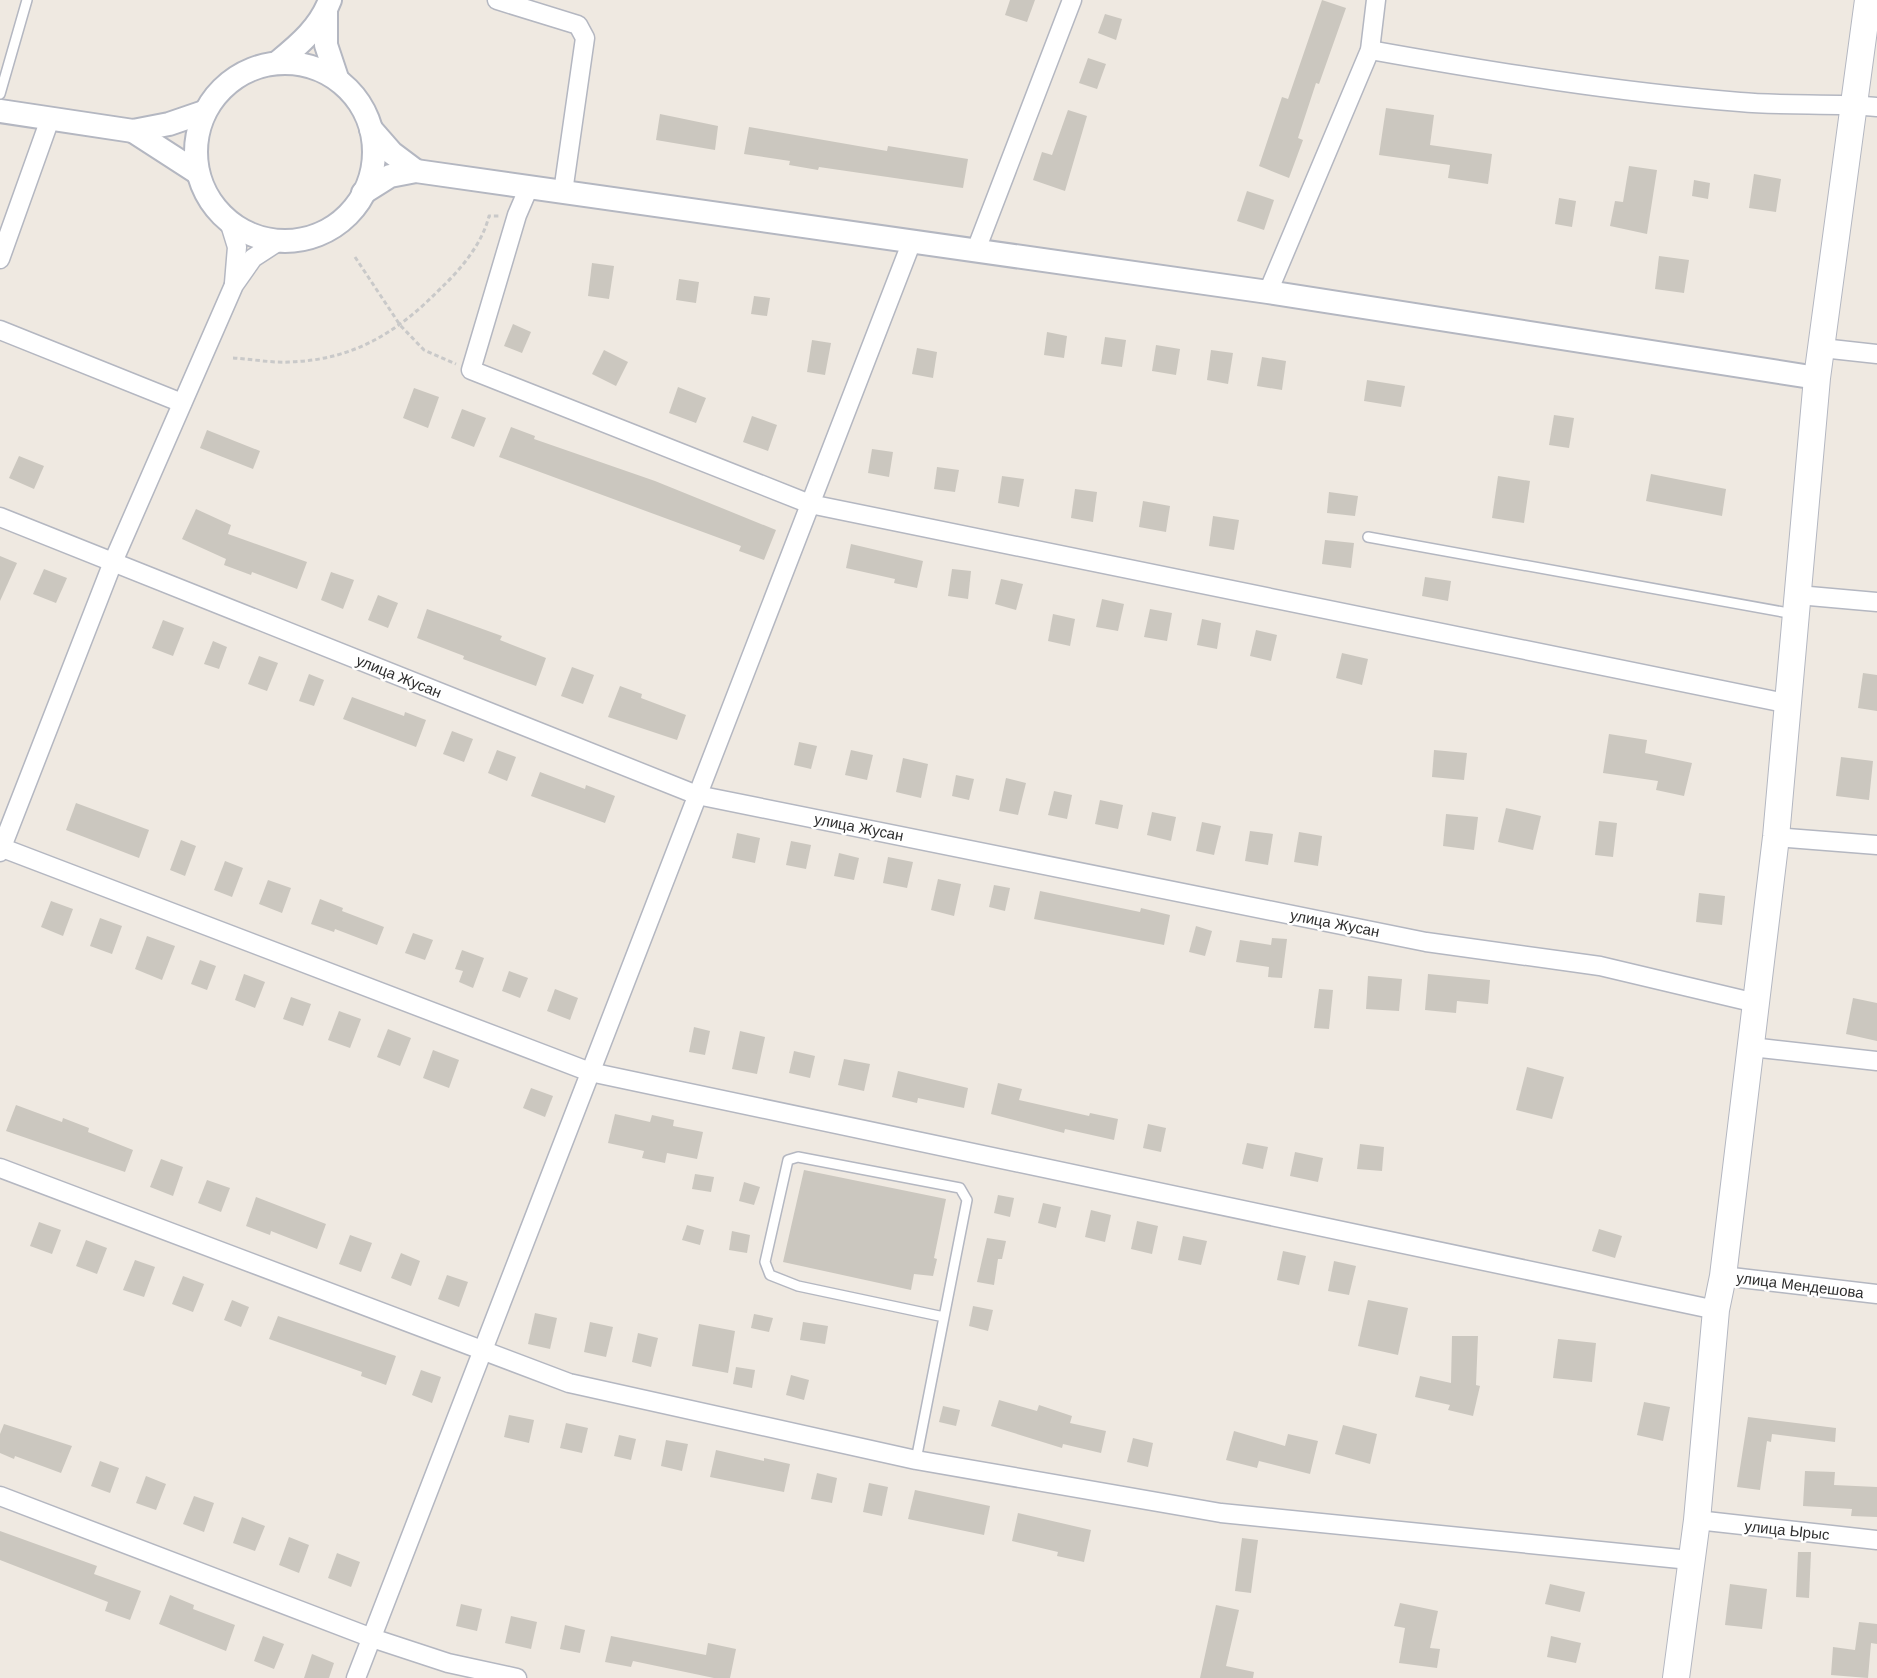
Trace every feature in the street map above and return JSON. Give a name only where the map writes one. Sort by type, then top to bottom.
[{"type":"main road","points":[[1676,1678],[1697,1520],[1716,1310],[1723,1276],[1776,837],[1790,704],[1817,378],[1865,106],[1868,0]]},
{"type":"street","points":[[497,0],[578,25],[585,38],[563,192]]},
{"type":"street","points":[[976,250],[1072,0]]},
{"type":"street","points":[[1268,292],[1370,50],[1377,0]]},
{"type":"street","points":[[278,62],[304,41],[328,6]]},
{"type":"street","points":[[328,6],[326,45],[337,78]]},
{"type":"street","points":[[1370,50],[1484,70],[1635,92],[1743,102],[1865,106]]},
{"type":"street","points":[[278,62],[308,63],[337,78],[359,100],[371,129],[374,160],[363,193],[347,216],[322,233],[291,244],[276,243],[251,236],[229,221],[211,201],[198,173],[195,142],[204,112],[222,87],[248,69],[278,62]]},
{"type":"street","points":[[0,111],[133,131],[169,124],[204,112]]},
{"type":"street","points":[[0,259],[50,119]]},
{"type":"street","points":[[371,129],[392,153],[416,171]]},
{"type":"street","points":[[133,131],[198,173]]},
{"type":"street","points":[[363,193],[390,176],[416,171],[1268,292],[1817,378]]},
{"type":"street","points":[[529,187],[518,215],[471,370],[810,504],[1790,704]]},
{"type":"street","points":[[229,221],[237,247],[234,285]]},
{"type":"street","points":[[356,1678],[912,242]]},
{"type":"street","points":[[276,243],[253,258],[234,285],[113,562],[0,849],[590,1072],[1716,1310]]},
{"type":"street","points":[[0,330],[182,403]]},
{"type":"street","points":[[1822,348],[1877,354]]},
{"type":"street","name":"улица Жусан","points":[[0,517],[697,795],[1426,942],[1600,966],[1756,1003]]},
{"type":"street","points":[[1797,605],[1877,602]]},
{"type":"street","points":[[1776,837],[1877,845]]},
{"type":"street","points":[[1751,1047],[1877,1061]]},
{"type":"street","points":[[0,1168],[569,1383],[916,1460],[1221,1513],[1690,1560]]},
{"type":"street","name":"улица Мендешова","points":[[1723,1276],[1877,1294]]},
{"type":"street","points":[[0,1496],[372,1638],[448,1663],[517,1678]]},
{"type":"street","name":"улица Ырыс","points":[[1697,1520],[1877,1540]]},
{"type":"lane","points":[[0,94],[27,0]]},
{"type":"lane","points":[[1368,537],[1797,605]]},
{"type":"lane","points":[[916,1460],[967,1200],[960,1188],[798,1157],[788,1160],[765,1262],[770,1275],[798,1286],[944,1317]]},
{"type":"path","points":[[233,358],[288,363],[338,355],[376,342],[415,314],[461,269],[486,226],[489,216],[518,215]]},
{"type":"path","points":[[355,257],[400,325],[424,350],[471,370]]},
{"type":"building","points":[[1010,0],[1035,0],[1027,22],[1005,15]]},
{"type":"building","points":[[1322,0],[1346,8],[1319,84],[1316,83],[1298,138],[1303,140],[1289,178],[1259,166],[1282,97],[1288,99]]},
{"type":"building","points":[[1105,14],[1122,19],[1116,40],[1098,33]]},
{"type":"building","points":[[1088,58],[1106,64],[1097,89],[1079,83]]},
{"type":"building","points":[[1386,108],[1434,115],[1430,145],[1492,154],[1488,184],[1448,178],[1450,165],[1379,155]]},
{"type":"building","points":[[1068,110],[1087,116],[1065,191],[1033,180],[1042,152],[1052,155]]},
{"type":"building","points":[[660,114],[718,126],[715,150],[656,140]]},
{"type":"building","points":[[749,127],[887,151],[888,146],[968,159],[963,188],[819,167],[818,170],[789,165],[790,161],[744,154]]},
{"type":"building","points":[[1629,166],[1657,170],[1647,234],[1610,226],[1615,201],[1623,202]]},
{"type":"building","points":[[1754,174],[1781,179],[1776,212],[1749,208]]},
{"type":"building","points":[[1694,180],[1710,183],[1708,199],[1692,196]]},
{"type":"building","points":[[1247,191],[1274,200],[1264,230],[1237,221]]},
{"type":"building","points":[[1559,198],[1576,201],[1572,227],[1555,224]]},
{"type":"building","points":[[1659,256],[1689,260],[1684,293],[1655,289]]},
{"type":"building","points":[[592,263],[614,266],[609,299],[588,296]]},
{"type":"building","points":[[679,279],[699,282],[696,303],[676,300]]},
{"type":"building","points":[[754,296],[770,298],[767,316],[751,314]]},
{"type":"building","points":[[513,324],[531,332],[522,353],[504,346]]},
{"type":"building","points":[[1047,332],[1067,336],[1064,358],[1044,355]]},
{"type":"building","points":[[1105,337],[1126,340],[1122,367],[1101,364]]},
{"type":"building","points":[[812,340],[831,343],[825,375],[807,372]]},
{"type":"building","points":[[1156,345],[1180,349],[1176,375],[1152,371]]},
{"type":"building","points":[[917,348],[937,352],[933,378],[912,374]]},
{"type":"building","points":[[604,350],[628,362],[616,386],[592,374]]},
{"type":"building","points":[[1211,350],[1233,353],[1228,384],[1207,380]]},
{"type":"building","points":[[1262,357],[1286,361],[1282,390],[1257,386]]},
{"type":"building","points":[[1367,380],[1405,386],[1401,407],[1364,401]]},
{"type":"building","points":[[678,387],[706,398],[696,423],[669,413]]},
{"type":"building","points":[[414,388],[439,397],[428,428],[403,418]]},
{"type":"building","points":[[462,409],[486,418],[474,447],[451,438]]},
{"type":"building","points":[[1554,415],[1574,418],[1569,448],[1549,445]]},
{"type":"building","points":[[752,416],[777,425],[768,451],[743,442]]},
{"type":"building","points":[[511,427],[535,436],[534,439],[655,481],[776,530],[764,560],[739,551],[741,546],[499,457]]},
{"type":"building","points":[[207,430],[260,451],[253,469],[200,448]]},
{"type":"building","points":[[872,449],[893,452],[889,477],[868,473]]},
{"type":"building","points":[[19,456],[44,466],[34,489],[9,478]]},
{"type":"building","points":[[937,467],[959,470],[955,492],[934,489]]},
{"type":"building","points":[[1651,474],[1726,489],[1722,516],[1646,501]]},
{"type":"building","points":[[1002,476],[1024,479],[1019,507],[998,503]]},
{"type":"building","points":[[1498,476],[1530,481],[1524,523],[1492,518]]},
{"type":"building","points":[[1075,489],[1097,492],[1093,522],[1071,518]]},
{"type":"building","points":[[1329,492],[1358,496],[1355,516],[1327,513]]},
{"type":"building","points":[[1143,501],[1170,506],[1166,532],[1139,527]]},
{"type":"building","points":[[196,509],[231,525],[228,534],[307,562],[297,589],[252,572],[251,575],[224,565],[226,559],[182,539]]},
{"type":"building","points":[[1213,516],[1239,520],[1234,550],[1209,546]]},
{"type":"building","points":[[1325,540],[1354,543],[1351,568],[1322,564]]},
{"type":"building","points":[[851,544],[923,561],[917,588],[894,583],[895,579],[846,568]]},
{"type":"building","points":[[0,556],[17,563],[0,601]]},
{"type":"building","points":[[44,569],[67,578],[56,603],[33,594]]},
{"type":"building","points":[[952,569],[971,571],[968,599],[948,596]]},
{"type":"building","points":[[331,572],[354,580],[343,609],[321,600]]},
{"type":"building","points":[[1425,577],[1451,581],[1448,601],[1422,596]]},
{"type":"building","points":[[1001,579],[1023,584],[1016,610],[995,604]]},
{"type":"building","points":[[378,595],[398,603],[388,628],[368,620]]},
{"type":"building","points":[[1102,599],[1124,604],[1118,631],[1096,627]]},
{"type":"building","points":[[427,609],[502,636],[500,640],[546,658],[536,686],[463,659],[464,656],[417,638]]},
{"type":"building","points":[[1150,609],[1172,613],[1167,641],[1144,637]]},
{"type":"building","points":[[1053,614],[1075,619],[1070,646],[1048,641]]},
{"type":"building","points":[[1202,619],[1221,623],[1217,649],[1197,645]]},
{"type":"building","points":[[163,620],[184,628],[173,656],[152,648]]},
{"type":"building","points":[[1256,630],[1277,635],[1271,661],[1250,656]]},
{"type":"building","points":[[213,641],[227,647],[219,669],[204,664]]},
{"type":"building","points":[[1342,653],[1368,659],[1362,685],[1336,678]]},
{"type":"building","points":[[259,656],[278,663],[267,691],[248,684]]},
{"type":"building","points":[[572,667],[594,675],[583,704],[561,696]]},
{"type":"building","points":[[1863,673],[1877,675],[1877,711],[1858,708]]},
{"type":"building","points":[[309,674],[324,680],[314,706],[299,701]]},
{"type":"building","points":[[620,686],[642,694],[641,698],[686,715],[677,740],[608,717]]},
{"type":"building","points":[[352,697],[404,716],[405,712],[426,720],[416,747],[343,719]]},
{"type":"building","points":[[452,731],[473,739],[464,762],[443,754]]},
{"type":"building","points":[[1609,734],[1647,740],[1645,753],[1692,763],[1684,796],[1656,790],[1658,781],[1603,773]]},
{"type":"building","points":[[799,742],[817,746],[811,769],[794,765]]},
{"type":"building","points":[[497,750],[516,757],[507,781],[488,773]]},
{"type":"building","points":[[851,750],[873,755],[867,780],[845,775]]},
{"type":"building","points":[[1434,750],[1467,753],[1464,780],[1432,777]]},
{"type":"building","points":[[1841,757],[1873,761],[1869,800],[1836,796]]},
{"type":"building","points":[[903,758],[928,764],[921,798],[896,792]]},
{"type":"building","points":[[540,772],[585,789],[586,785],[615,796],[605,823],[531,796]]},
{"type":"building","points":[[956,775],[974,779],[969,800],[952,796]]},
{"type":"building","points":[[1006,778],[1026,783],[1018,815],[999,811]]},
{"type":"building","points":[[1054,791],[1072,795],[1067,819],[1048,815]]},
{"type":"building","points":[[1100,800],[1123,805],[1118,829],[1095,824]]},
{"type":"building","points":[[76,803],[149,830],[139,858],[66,830]]},
{"type":"building","points":[[1506,808],[1541,816],[1533,850],[1498,842]]},
{"type":"building","points":[[1152,812],[1176,817],[1171,841],[1147,835]]},
{"type":"building","points":[[1446,814],[1478,817],[1474,850],[1443,846]]},
{"type":"building","points":[[1599,821],[1617,823],[1613,857],[1595,855]]},
{"type":"building","points":[[1202,822],[1221,826],[1214,855],[1196,851]]},
{"type":"building","points":[[1250,831],[1273,834],[1268,865],[1245,861]]},
{"type":"building","points":[[1299,832],[1322,836],[1318,866],[1294,862]]},
{"type":"building","points":[[737,833],[760,838],[755,863],[732,858]]},
{"type":"building","points":[[181,840],[196,846],[185,876],[170,870]]},
{"type":"building","points":[[791,841],[811,845],[806,869],[786,865]]},
{"type":"building","points":[[839,853],[859,858],[854,880],[834,876]]},
{"type":"building","points":[[888,857],[913,862],[907,888],[883,883]]},
{"type":"building","points":[[225,861],[243,868],[232,897],[214,890]]},
{"type":"building","points":[[938,879],[961,884],[954,916],[931,910]]},
{"type":"building","points":[[268,880],[291,888],[282,913],[259,904]]},
{"type":"building","points":[[994,885],[1010,888],[1005,911],[989,907]]},
{"type":"building","points":[[1040,891],[1140,912],[1141,908],[1170,915],[1164,945],[1034,919]]},
{"type":"building","points":[[1699,893],[1725,896],[1722,925],[1696,922]]},
{"type":"building","points":[[320,899],[343,908],[342,911],[384,927],[377,945],[335,929],[334,932],[311,924]]},
{"type":"building","points":[[51,901],[73,909],[63,936],[41,927]]},
{"type":"building","points":[[100,918],[122,926],[112,954],[90,946]]},
{"type":"building","points":[[1196,926],[1212,931],[1205,956],[1189,952]]},
{"type":"building","points":[[413,933],[433,940],[425,960],[405,953]]},
{"type":"building","points":[[147,936],[175,946],[162,980],[135,969]]},
{"type":"building","points":[[1272,938],[1287,939],[1282,978],[1268,977],[1269,967],[1236,962],[1240,940],[1271,945]]},
{"type":"building","points":[[462,950],[484,958],[473,988],[459,982],[463,971],[455,969]]},
{"type":"building","points":[[200,960],[216,966],[207,990],[191,984]]},
{"type":"building","points":[[509,971],[528,978],[520,998],[502,991]]},
{"type":"building","points":[[244,974],[265,982],[255,1008],[235,1000]]},
{"type":"building","points":[[1428,974],[1490,980],[1488,1004],[1457,1001],[1456,1013],[1425,1010]]},
{"type":"building","points":[[1368,976],[1402,979],[1399,1011],[1366,1009]]},
{"type":"building","points":[[555,989],[578,998],[570,1020],[547,1011]]},
{"type":"building","points":[[1319,989],[1333,990],[1329,1029],[1314,1028]]},
{"type":"building","points":[[291,997],[311,1004],[303,1026],[283,1019]]},
{"type":"building","points":[[1853,998],[1877,1003],[1877,1041],[1846,1034]]},
{"type":"building","points":[[339,1011],[361,1019],[350,1048],[328,1040]]},
{"type":"building","points":[[694,1027],[710,1031],[705,1055],[689,1052]]},
{"type":"building","points":[[388,1029],[411,1038],[400,1066],[377,1057]]},
{"type":"building","points":[[740,1031],[765,1037],[757,1074],[732,1069]]},
{"type":"building","points":[[433,1050],[459,1060],[449,1088],[423,1078]]},
{"type":"building","points":[[794,1051],[815,1056],[810,1078],[789,1073]]},
{"type":"building","points":[[844,1059],[870,1064],[864,1091],[838,1085]]},
{"type":"building","points":[[1527,1067],[1564,1077],[1552,1119],[1516,1110]]},
{"type":"building","points":[[898,1071],[968,1088],[964,1108],[918,1098],[917,1103],[892,1097]]},
{"type":"building","points":[[998,1083],[1022,1089],[1019,1100],[1089,1116],[1090,1113],[1118,1119],[1114,1140],[1065,1129],[1064,1133],[991,1114]]},
{"type":"building","points":[[531,1088],[553,1096],[545,1117],[523,1108]]},
{"type":"building","points":[[16,1105],[62,1122],[63,1118],[89,1128],[88,1132],[133,1150],[125,1172],[6,1131]]},
{"type":"building","points":[[615,1114],[650,1122],[652,1115],[674,1120],[673,1126],[703,1132],[697,1159],[667,1153],[665,1163],[642,1158],[644,1151],[608,1143]]},
{"type":"building","points":[[1148,1124],[1166,1128],[1161,1152],[1143,1148]]},
{"type":"building","points":[[1247,1143],[1268,1147],[1263,1169],[1242,1164]]},
{"type":"building","points":[[1360,1144],[1384,1147],[1382,1171],[1357,1169]]},
{"type":"building","points":[[1295,1152],[1323,1158],[1318,1182],[1290,1176]]},
{"type":"building","points":[[161,1159],[183,1167],[173,1196],[150,1187]]},
{"type":"building","points":[[804,1170],[946,1199],[934,1258],[937,1259],[933,1276],[914,1274],[911,1290],[783,1262]]},
{"type":"building","points":[[695,1174],[714,1177],[711,1192],[692,1189]]},
{"type":"building","points":[[207,1180],[230,1188],[221,1212],[198,1203]]},
{"type":"building","points":[[744,1182],[760,1187],[754,1205],[739,1201]]},
{"type":"building","points":[[998,1195],[1014,1198],[1010,1217],[994,1213]]},
{"type":"building","points":[[256,1197],[326,1224],[317,1249],[271,1231],[270,1235],[246,1226]]},
{"type":"building","points":[[1043,1203],[1061,1207],[1056,1228],[1038,1223]]},
{"type":"building","points":[[1091,1210],[1111,1215],[1105,1242],[1085,1237]]},
{"type":"building","points":[[1137,1221],[1158,1226],[1152,1254],[1131,1249]]},
{"type":"building","points":[[39,1222],[61,1230],[52,1254],[30,1246]]},
{"type":"building","points":[[687,1225],[704,1230],[700,1245],[682,1240]]},
{"type":"building","points":[[1599,1229],[1622,1236],[1615,1258],[1592,1251]]},
{"type":"building","points":[[732,1231],[750,1235],[747,1253],[729,1250]]},
{"type":"building","points":[[350,1235],[372,1243],[361,1272],[339,1264]]},
{"type":"building","points":[[1183,1236],[1207,1241],[1201,1265],[1178,1260]]},
{"type":"building","points":[[987,1238],[1006,1241],[1002,1259],[998,1259],[994,1285],[977,1282]]},
{"type":"building","points":[[86,1240],[107,1248],[97,1274],[76,1266]]},
{"type":"building","points":[[1283,1251],[1306,1256],[1299,1285],[1277,1280]]},
{"type":"building","points":[[401,1253],[420,1261],[411,1286],[391,1278]]},
{"type":"building","points":[[135,1260],[155,1267],[144,1297],[123,1290]]},
{"type":"building","points":[[1334,1261],[1356,1266],[1349,1295],[1328,1291]]},
{"type":"building","points":[[447,1275],[468,1282],[459,1307],[438,1299]]},
{"type":"building","points":[[183,1276],[204,1284],[193,1312],[172,1304]]},
{"type":"building","points":[[232,1300],[249,1307],[241,1327],[224,1320]]},
{"type":"building","points":[[1368,1300],[1408,1308],[1398,1355],[1358,1346]]},
{"type":"building","points":[[973,1306],[993,1310],[988,1331],[969,1326]]},
{"type":"building","points":[[535,1313],[557,1318],[550,1349],[528,1344]]},
{"type":"building","points":[[754,1314],[773,1318],[769,1332],[751,1328]]},
{"type":"building","points":[[278,1316],[396,1356],[386,1385],[361,1376],[362,1372],[269,1339]]},
{"type":"building","points":[[590,1322],[613,1327],[606,1357],[584,1352]]},
{"type":"building","points":[[803,1322],[828,1326],[825,1344],[800,1340]]},
{"type":"building","points":[[699,1324],[735,1331],[728,1373],[692,1366]]},
{"type":"building","points":[[638,1333],[658,1338],[651,1367],[632,1362]]},
{"type":"building","points":[[1452,1336],[1478,1336],[1476,1385],[1480,1386],[1473,1416],[1448,1410],[1450,1405],[1415,1397],[1420,1376],[1451,1383]]},
{"type":"building","points":[[1558,1339],[1596,1343],[1592,1382],[1553,1378]]},
{"type":"building","points":[[736,1367],[755,1370],[752,1388],[733,1384]]},
{"type":"building","points":[[421,1370],[441,1377],[432,1403],[412,1395]]},
{"type":"building","points":[[791,1375],[809,1380],[804,1400],[786,1395]]},
{"type":"building","points":[[999,1400],[1037,1411],[1039,1405],[1072,1416],[1070,1423],[1106,1431],[1101,1453],[1063,1444],[1062,1448],[991,1426]]},
{"type":"building","points":[[1644,1402],[1670,1407],[1663,1441],[1637,1435]]},
{"type":"building","points":[[943,1406],[960,1410],[956,1426],[939,1422]]},
{"type":"building","points":[[509,1415],[534,1420],[529,1443],[504,1437]]},
{"type":"building","points":[[1748,1417],[1836,1428],[1835,1442],[1772,1434],[1771,1442],[1767,1441],[1760,1490],[1737,1487]]},
{"type":"building","points":[[566,1423],[588,1428],[582,1453],[560,1448]]},
{"type":"building","points":[[4,1424],[72,1446],[61,1473],[15,1456],[14,1459],[0,1453],[0,1434]]},
{"type":"building","points":[[1343,1425],[1377,1434],[1370,1464],[1335,1454]]},
{"type":"building","points":[[1234,1431],[1285,1446],[1288,1434],[1318,1441],[1310,1474],[1259,1461],[1257,1468],[1226,1460]]},
{"type":"building","points":[[619,1435],[636,1439],[631,1460],[614,1456]]},
{"type":"building","points":[[1133,1438],[1153,1443],[1148,1467],[1127,1462]]},
{"type":"building","points":[[666,1440],[688,1444],[682,1471],[661,1466]]},
{"type":"building","points":[[716,1450],[764,1461],[764,1458],[790,1464],[784,1492],[710,1477]]},
{"type":"building","points":[[100,1461],[119,1468],[110,1493],[91,1486]]},
{"type":"building","points":[[1805,1471],[1835,1472],[1834,1485],[1877,1487],[1877,1517],[1851,1516],[1852,1509],[1803,1506]]},
{"type":"building","points":[[817,1473],[837,1478],[832,1503],[811,1499]]},
{"type":"building","points":[[146,1476],[166,1484],[156,1510],[136,1503]]},
{"type":"building","points":[[869,1483],[888,1487],[882,1516],[863,1512]]},
{"type":"building","points":[[915,1490],[990,1506],[984,1535],[908,1519]]},
{"type":"building","points":[[194,1496],[214,1503],[204,1532],[183,1524]]},
{"type":"building","points":[[1018,1513],[1091,1530],[1084,1562],[1057,1556],[1058,1552],[1012,1541]]},
{"type":"building","points":[[242,1517],[265,1526],[255,1551],[233,1543]]},
{"type":"building","points":[[0,1531],[97,1566],[94,1574],[141,1591],[130,1620],[105,1611],[108,1602],[0,1560]]},
{"type":"building","points":[[289,1537],[309,1545],[299,1573],[279,1565]]},
{"type":"building","points":[[1242,1538],[1258,1540],[1251,1593],[1235,1591]]},
{"type":"building","points":[[1798,1552],[1811,1552],[1809,1598],[1796,1597]]},
{"type":"building","points":[[337,1553],[360,1562],[351,1587],[328,1578]]},
{"type":"building","points":[[1550,1584],[1585,1592],[1580,1612],[1545,1604]]},
{"type":"building","points":[[1730,1584],[1767,1589],[1762,1629],[1725,1625]]},
{"type":"building","points":[[170,1595],[194,1605],[193,1609],[235,1625],[226,1651],[159,1624]]},
{"type":"building","points":[[1400,1603],[1438,1611],[1430,1648],[1440,1649],[1437,1668],[1399,1663],[1405,1628],[1394,1626]]},
{"type":"building","points":[[461,1604],[482,1609],[477,1631],[456,1626]]},
{"type":"building","points":[[1216,1605],[1239,1610],[1226,1666],[1254,1672],[1253,1678],[1200,1678]]},
{"type":"building","points":[[511,1616],[537,1622],[531,1649],[505,1643]]},
{"type":"building","points":[[1859,1622],[1877,1624],[1877,1644],[1871,1643],[1868,1678],[1831,1675],[1833,1647],[1855,1650]]},
{"type":"building","points":[[565,1625],[585,1630],[580,1653],[560,1649]]},
{"type":"building","points":[[263,1636],[284,1644],[274,1669],[254,1661]]},
{"type":"building","points":[[611,1636],[706,1655],[708,1643],[736,1649],[730,1678],[714,1678],[633,1661],[631,1667],[605,1662]]},
{"type":"building","points":[[1551,1636],[1581,1643],[1576,1663],[1547,1657]]},
{"type":"building","points":[[312,1654],[334,1663],[329,1678],[304,1678]]}]
